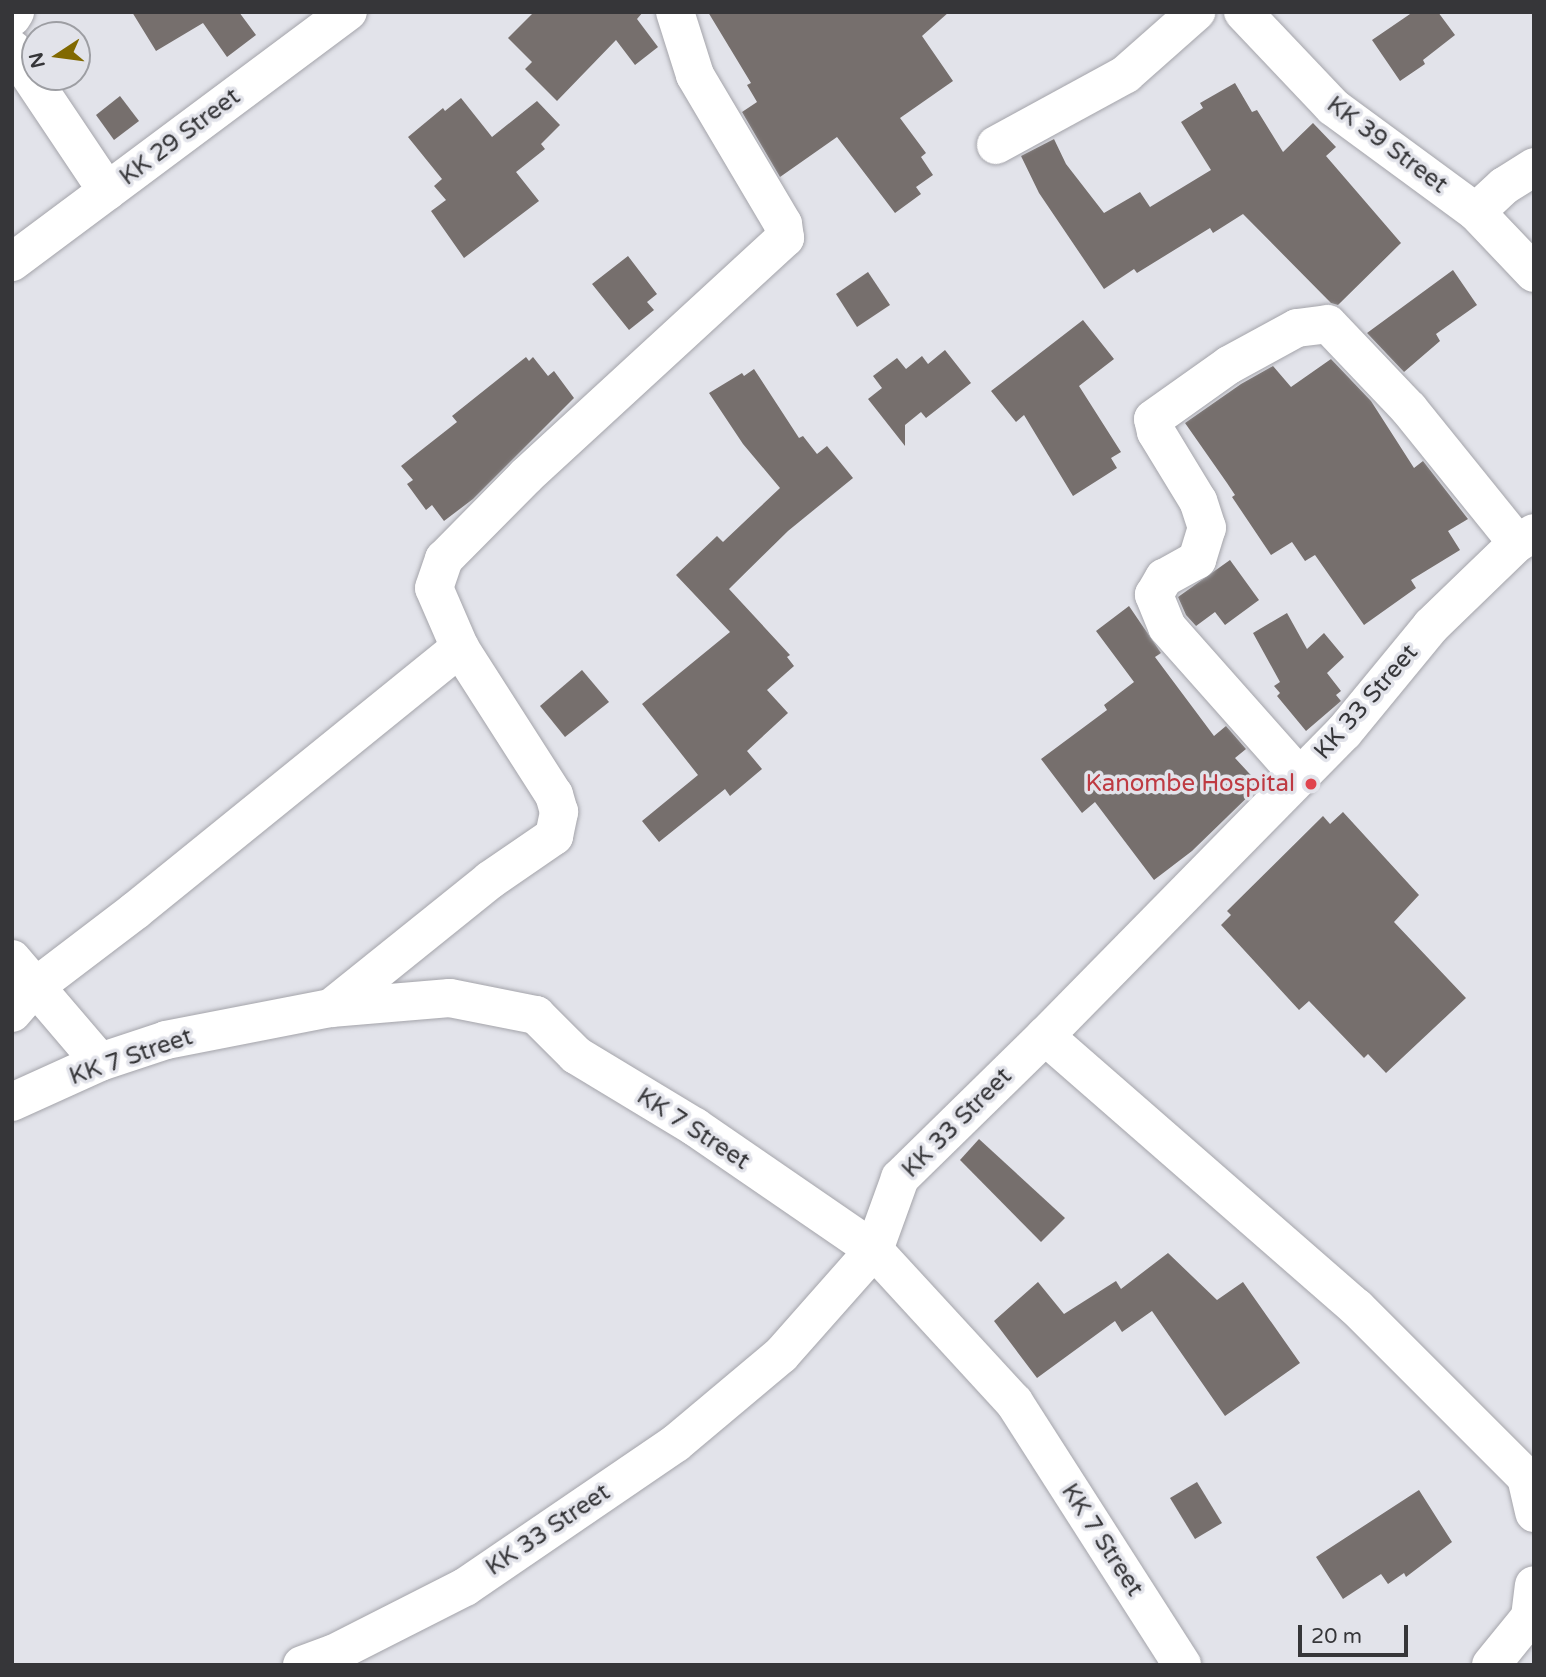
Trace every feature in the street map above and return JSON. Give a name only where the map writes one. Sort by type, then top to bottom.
[{"type":"street","points":[[12,17],[15,12]]},
{"type":"street","name":"KK 29 Street","points":[[12,262],[348,12]]},
{"type":"street","points":[[331,1008],[490,880],[554,836],[559,812],[554,795],[460,648],[434,588],[444,559],[526,476],[785,238],[783,224],[695,75],[675,12]]},
{"type":"street","points":[[996,145],[1126,74],[1196,12]]},
{"type":"street","name":"KK 39 Street","points":[[1243,12],[1333,107],[1476,212],[1534,273]]},
{"type":"street","points":[[12,49],[107,191]]},
{"type":"street","points":[[1476,212],[1504,186],[1534,167]]},
{"type":"street","points":[[1300,776],[1167,627],[1154,595],[1164,578],[1197,560],[1207,528],[1199,501],[1156,432],[1153,419],[1229,365],[1297,328],[1328,324],[1525,538]]},
{"type":"street","name":"KK 33 Street","points":[[302,1665],[333,1654],[465,1587],[676,1443],[781,1355],[874,1250],[900,1178],[1045,1036],[1344,733],[1431,626],[1525,538]]},
{"type":"street","points":[[100,1062],[20,986],[136,910],[460,648]]},
{"type":"street","name":"KK 7 Street","points":[[12,1102],[100,1062],[166,1040],[331,1008],[450,998],[536,1016],[576,1055],[695,1127],[874,1250],[1014,1402],[1182,1665]]},
{"type":"street","points":[[1045,1036],[1356,1307],[1525,1477],[1534,1513]]},
{"type":"street","points":[[1491,1665],[1532,1606]]},
{"type":"building","points":[[132,12],[239,12],[256,35],[227,57],[203,23],[156,51]]},
{"type":"building","points":[[534,12],[643,12],[637,19],[658,47],[635,65],[616,40],[557,101],[525,69],[532,62],[508,38]]},
{"type":"building","points":[[708,12],[949,12],[922,36],[953,81],[900,118],[926,153],[921,157],[933,175],[916,187],[921,194],[895,213],[837,137],[780,177],[742,112],[757,102],[747,85],[751,83]]},
{"type":"building","points":[[1413,12],[1438,12],[1455,35],[1423,60],[1425,64],[1400,81],[1372,40]]},
{"type":"building","points":[[1235,83],[1252,112],[1257,110],[1283,152],[1313,123],[1336,147],[1326,156],[1401,243],[1338,305],[1331,303],[1243,214],[1213,233],[1210,228],[1137,273],[1134,269],[1104,289],[1039,193],[1021,156],[1054,139],[1066,164],[1104,213],[1140,192],[1150,207],[1211,170],[1181,122],[1203,108],[1200,103]]},
{"type":"building","points":[[120,96],[139,121],[114,140],[96,115]]},
{"type":"building","points":[[461,98],[492,137],[537,101],[560,125],[541,144],[545,149],[516,172],[539,201],[464,258],[431,211],[446,200],[434,186],[442,179],[408,137],[443,108],[445,111]]},
{"type":"building","points":[[628,256],[657,294],[647,302],[654,310],[629,330],[592,284]]},
{"type":"building","points":[[1453,270],[1477,305],[1436,334],[1440,341],[1404,372],[1367,333]]},
{"type":"building","points":[[868,272],[890,305],[857,327],[836,294]]},
{"type":"building","points":[[1083,320],[1114,359],[1079,386],[1121,452],[1111,458],[1117,468],[1073,496],[1024,415],[1016,422],[991,391]]},
{"type":"building","points":[[945,350],[971,383],[926,418],[921,412],[905,425],[905,446],[868,399],[882,388],[873,376],[897,358],[906,369],[922,356],[928,364]]},
{"type":"building","points":[[526,357],[529,361],[533,357],[548,376],[554,371],[574,398],[473,499],[444,521],[432,505],[426,510],[407,484],[413,480],[401,466],[457,422],[452,416]]},
{"type":"building","points":[[1331,359],[1371,401],[1414,468],[1423,461],[1468,519],[1448,531],[1460,550],[1411,580],[1416,588],[1364,625],[1315,555],[1305,561],[1292,542],[1271,555],[1232,497],[1235,495],[1185,423],[1241,384],[1273,366],[1291,387]]},
{"type":"building","points":[[754,369],[799,438],[803,436],[817,454],[827,446],[853,478],[788,531],[729,589],[790,655],[787,657],[794,666],[767,690],[788,713],[747,751],[762,769],[730,796],[725,789],[659,842],[642,821],[698,775],[642,704],[730,632],[676,575],[717,536],[723,542],[780,488],[743,444],[709,393],[742,373],[744,376]]},
{"type":"building","points":[[1230,560],[1259,600],[1225,625],[1215,612],[1196,626],[1186,615],[1178,597]]},
{"type":"building","points":[[1129,606],[1161,653],[1155,657],[1214,736],[1226,726],[1246,749],[1235,758],[1260,785],[1192,851],[1154,880],[1095,802],[1082,813],[1041,759],[1107,710],[1104,705],[1134,682],[1096,631]]},
{"type":"building","points":[[1287,613],[1307,649],[1324,633],[1344,657],[1327,673],[1341,691],[1336,695],[1341,701],[1306,731],[1277,696],[1280,693],[1274,686],[1280,682],[1253,633]]},
{"type":"building","points":[[582,670],[609,702],[565,737],[540,706]]},
{"type":"building","points":[[1343,812],[1419,895],[1394,922],[1466,998],[1386,1073],[1368,1054],[1364,1058],[1309,1001],[1299,1010],[1221,925],[1231,915],[1227,911],[1323,816],[1330,824]]},
{"type":"building","points":[[979,1139],[1065,1218],[1041,1242],[960,1160]]},
{"type":"building","points":[[1168,1253],[1217,1300],[1243,1282],[1300,1363],[1225,1416],[1152,1311],[1122,1332],[1115,1321],[1037,1378],[994,1321],[1038,1282],[1064,1314],[1116,1281],[1121,1289]]},
{"type":"building","points":[[1197,1482],[1222,1523],[1195,1539],[1170,1498]]},
{"type":"building","points":[[1419,1490],[1452,1542],[1406,1577],[1404,1573],[1388,1584],[1381,1574],[1343,1599],[1316,1557]]},
{"type":"place","name":"Kanombe Hospital","points":[[1311,784]]}]
